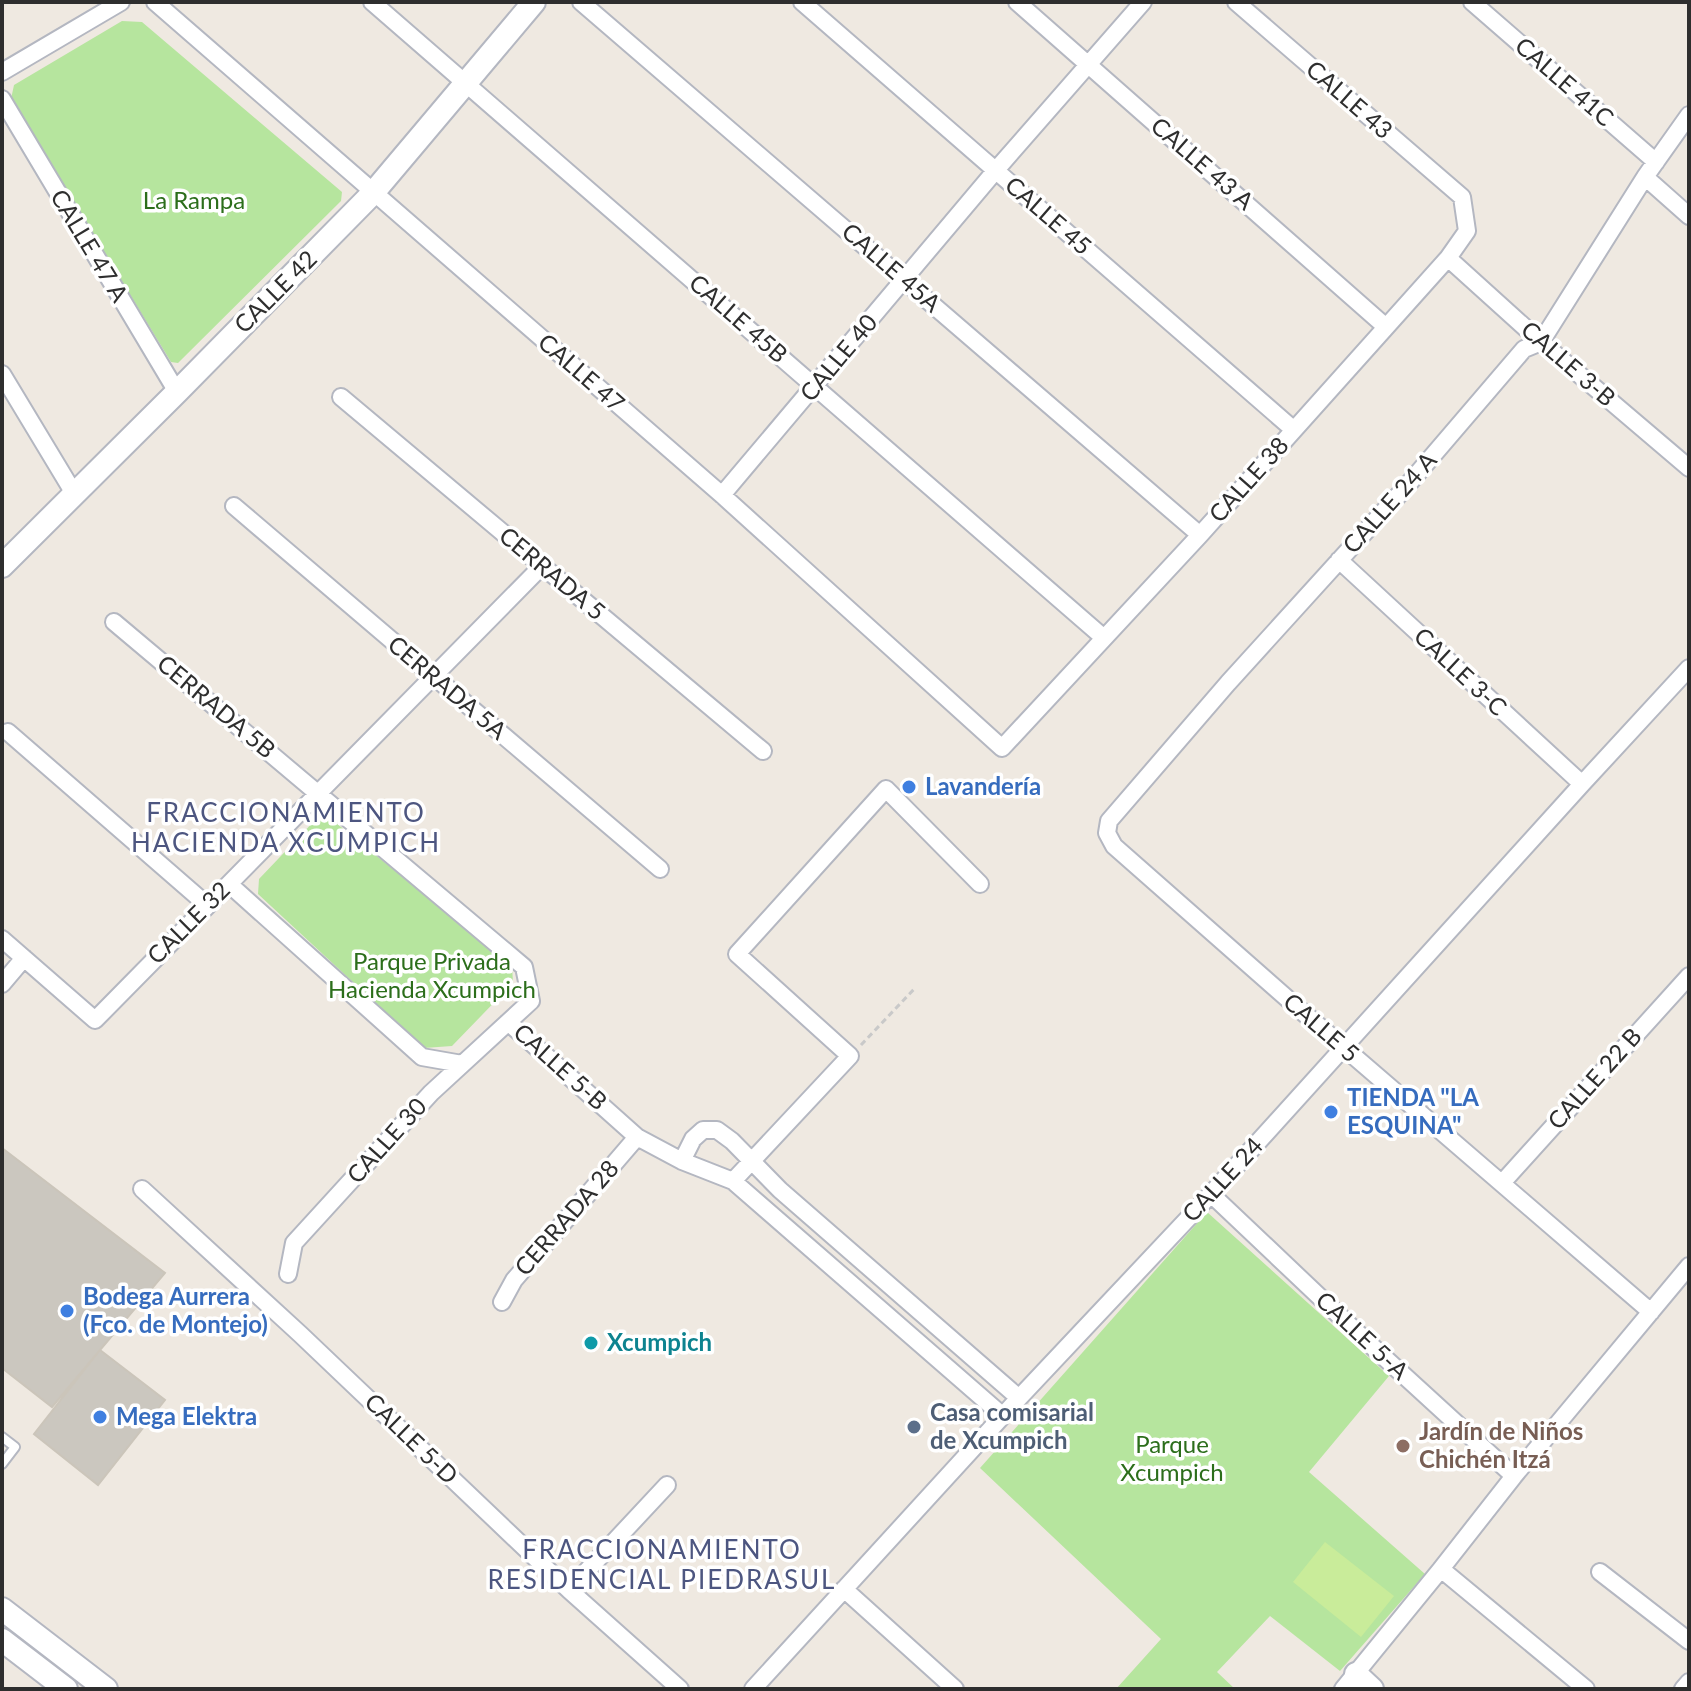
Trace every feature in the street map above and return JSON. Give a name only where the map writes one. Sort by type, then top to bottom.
[{"type":"street","points":[[2,72],[121,2]]},
{"type":"street","name":"CALLE 47","points":[[155,2],[722,495],[1002,748]]},
{"type":"street","name":"CALLE 45B","points":[[372,2],[1104,638]]},
{"type":"street","name":"CALLE 42","points":[[2,566],[373,193],[534,2]]},
{"type":"street","name":"CALLE 45A","points":[[581,2],[1200,535]]},
{"type":"street","name":"CALLE 45","points":[[802,2],[1294,430]]},
{"type":"street","name":"CALLE 43 A","points":[[1017,2],[1386,327]]},
{"type":"street","name":"CALLE 40","points":[[722,495],[996,170],[1143,2]]},
{"type":"street","name":"CALLE 43","points":[[1236,2],[1462,197]]},
{"type":"street","name":"CALLE 41C","points":[[1472,2],[1656,162]]},
{"type":"street","name":"CALLE 47 A","points":[[2,99],[177,392]]},
{"type":"street","name":"CALLE 24 A","points":[[1107,833],[1109,821],[1228,683],[1405,488],[1524,349],[1541,342],[1645,177],[1689,115]]},
{"type":"street","points":[[1645,177],[1689,216]]},
{"type":"street","name":"CALLE 38","points":[[1002,748],[1200,535],[1448,258],[1467,231],[1462,197]]},
{"type":"street","name":"CALLE 3-B","points":[[1448,258],[1689,468]]},
{"type":"street","points":[[2,374],[75,495]]},
{"type":"street","name":"CERRADA 5","points":[[341,397],[763,751]]},
{"type":"street","name":"CERRADA 5A","points":[[234,506],[660,869]]},
{"type":"street","name":"CALLE 3-C","points":[[1339,560],[1582,784]]},
{"type":"street","name":"CALLE 32","points":[[24,958],[95,1020],[542,566]]},
{"type":"street","name":"CERRADA 5B","points":[[114,622],[318,793]]},
{"type":"street","name":"CALLE 24","points":[[753,1689],[1211,1194],[1689,668]]},
{"type":"street","points":[[8,732],[207,905]]},
{"type":"street","points":[[733,1181],[850,1056],[737,954],[886,789],[980,884]]},
{"type":"street","name":"CALLE 5-B","points":[[318,793],[524,967],[531,1001],[508,1022],[637,1137],[682,1161],[733,1181],[1003,1416]]},
{"type":"street","name":"CALLE 5","points":[[1107,833],[1114,846],[1651,1312]]},
{"type":"street","points":[[229,884],[422,1057],[462,1064]]},
{"type":"street","points":[[2,939],[24,958],[2,984]]},
{"type":"street","name":"CALLE 22 B","points":[[1502,1183],[1689,976]]},
{"type":"street","name":"CALLE 30","points":[[288,1274],[294,1243],[431,1093],[508,1022]]},
{"type":"street","points":[[682,1161],[693,1139],[703,1130],[717,1130],[780,1190],[1019,1398]]},
{"type":"street","name":"CERRADA 28","points":[[502,1302],[514,1280],[637,1137]]},
{"type":"street","name":"CALLE 5-D","points":[[142,1189],[569,1590],[680,1689]]},
{"type":"street","name":"CALLE 5-A","points":[[1211,1194],[1514,1476]]},
{"type":"street","points":[[1357,1684],[1514,1476],[1689,1266]]},
{"type":"street","points":[[569,1590],[667,1485]]},
{"type":"street","points":[[1441,1569],[1586,1689]]},
{"type":"street","points":[[1600,1572],[1689,1641]]},
{"type":"street","points":[[844,1589],[955,1689]]},
{"type":"street","points":[[2,1609],[106,1689]]},
{"type":"street","points":[[2,1640],[66,1689]]},
{"type":"street","points":[[1683,1689],[1689,1682]]},
{"type":"lane","points":[[2,1437],[15,1447],[2,1464]]},
{"type":"path","points":[[850,1056],[916,987]]},
{"type":"green space","name":"La Rampa","points":[[122,21],[142,22],[342,192],[341,201],[178,363],[171,362],[11,99],[14,85]]},
{"type":"green space","name":"Parque Privada Hacienda Xcumpich","points":[[325,814],[512,966],[513,983],[452,1046],[424,1048],[258,894],[259,879],[318,817]]},
{"type":"green space","name":"Parque Xcumpich","points":[[1207,1212],[1389,1376],[1309,1472],[1425,1574],[1340,1671],[1270,1616],[1217,1672],[1235,1689],[1116,1689],[1161,1639],[980,1468]]},
{"type":"green space","points":[[1325,1542],[1394,1596],[1361,1637],[1293,1582]]},
{"type":"building","name":"Bodega Aurrera (Fco. de Montejo)","points":[[2,1148],[165,1273],[52,1407],[2,1368]]},
{"type":"building","name":"Mega Elektra","points":[[100,1350],[165,1400],[98,1485],[34,1434]]},
{"type":"place","name":"Lavandería","points":[[909,787]]},
{"type":"place","name":"TIENDA \"LA ESQUINA\"","points":[[1331,1112]]},
{"type":"place","name":"Bodega Aurrera (Fco. de Montejo)","points":[[67,1311]]},
{"type":"place","name":"Xcumpich","points":[[591,1343]]},
{"type":"place","name":"Mega Elektra","points":[[100,1417]]},
{"type":"place","name":"Casa comisarial de Xcumpich","points":[[914,1427]]},
{"type":"place","name":"Jardín de Niños Chichén Itzá","points":[[1403,1446]]},
{"type":"district","name":"FRACCIONAMIENTO HACIENDA XCUMPICH","points":[[286,828]]},
{"type":"district","name":"FRACCIONAMIENTO RESIDENCIAL PIEDRASUL","points":[[662,1565]]}]
